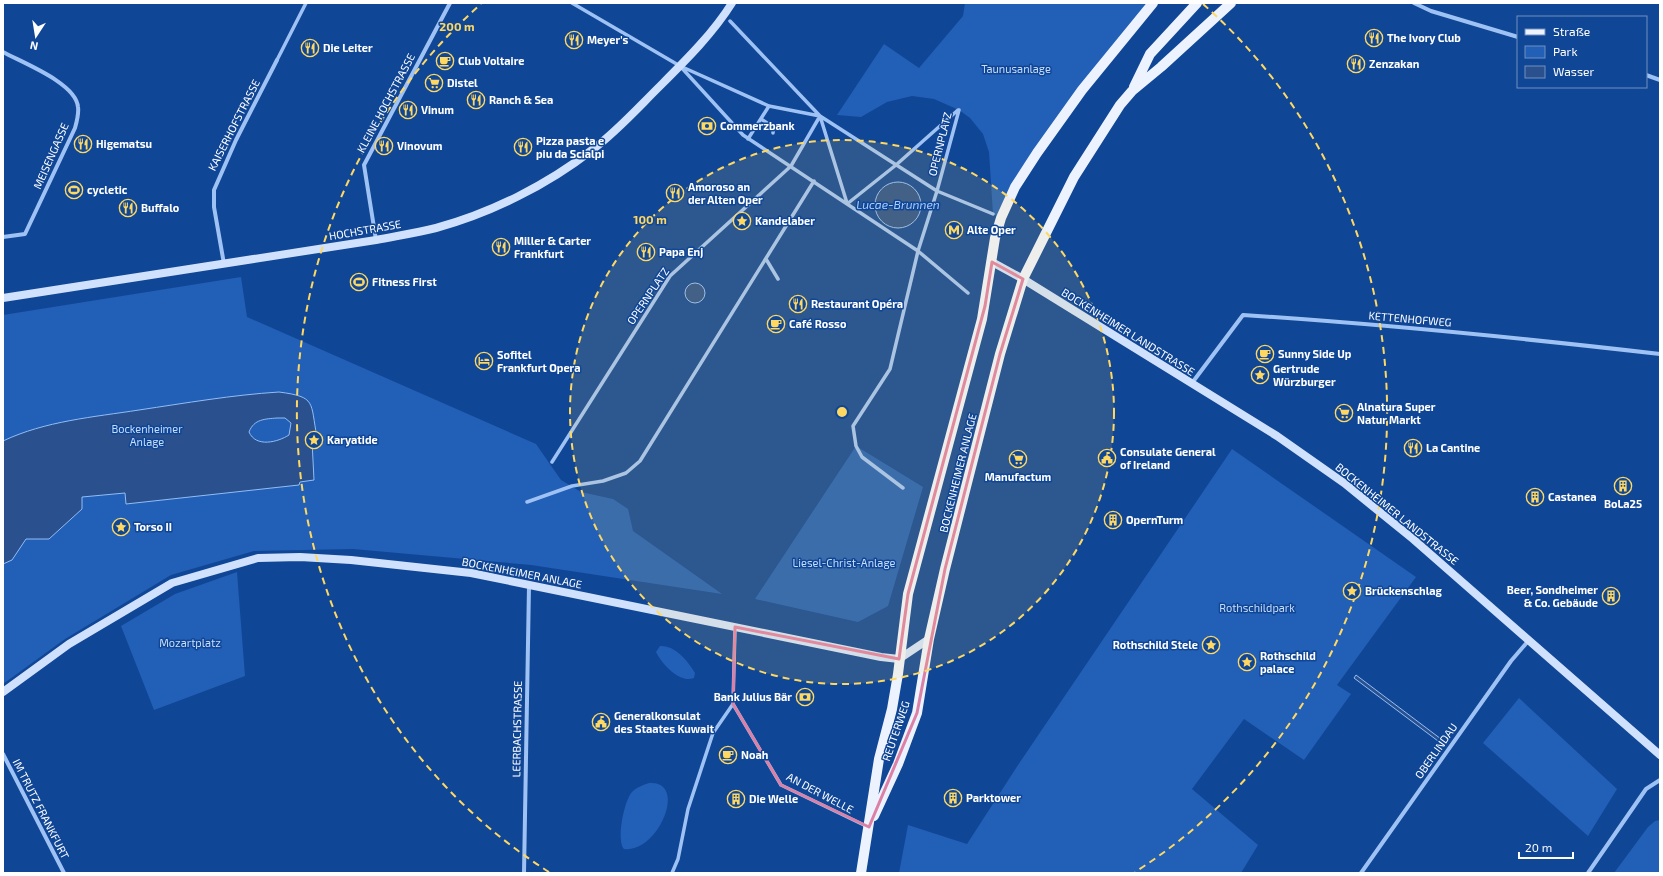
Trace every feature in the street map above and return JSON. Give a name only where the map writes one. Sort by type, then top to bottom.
[{"type":"main road","name":"HOCHSTRASSE","points":[[3,298],[376,240],[435,228],[462,220],[530,190],[566,169],[593,150],[624,122],[680,66],[724,15],[732,3]]},
{"type":"main road","points":[[992,262],[995,238],[1001,218],[1016,187],[1036,153],[1082,90],[1154,3]]},
{"type":"main road","points":[[1132,91],[1150,54],[1197,3]]},
{"type":"main road","points":[[1023,279],[1043,236],[1074,177],[1120,105],[1132,91],[1161,67],[1231,3]]},
{"type":"main road","name":"BOCKENHEIMER LANDSTRASSE","points":[[992,262],[1023,279],[1277,436],[1344,483],[1413,539],[1660,755]]},
{"type":"main road","name":"BOCKENHEIMER ANLAGE","points":[[3,692],[69,644],[172,583],[258,558],[300,557],[351,560],[471,573],[881,657],[899,659],[908,594],[985,306],[992,262]]},
{"type":"main road","name":"BOCKENHEIMER ANLAGE","points":[[929,638],[998,361],[1023,279]]},
{"type":"main road","points":[[899,659],[929,638]]},
{"type":"main road","name":"REUTERWEG","points":[[869,827],[898,764],[917,713],[929,638]]},
{"type":"main road","name":"REUTERWEG","points":[[862,873],[879,759],[892,710],[899,659]]},
{"type":"street","name":"KAISERHOFSTRASSE","points":[[224,264],[214,207],[214,190],[233,147],[306,3]]},
{"type":"street","name":"KLEINE HOCHSTRASSE","points":[[376,240],[364,165],[450,3]]},
{"type":"street","points":[[572,3],[680,66],[748,139],[918,250],[968,293]]},
{"type":"street","points":[[1414,3],[1431,11],[1517,37]]},
{"type":"street","name":"OPERNPLATZ","points":[[730,22],[820,116],[937,191],[993,214]]},
{"type":"street","name":"MEISENGASSE","points":[[3,52],[63,85],[75,96],[78,106],[78,116],[75,128],[25,234],[3,237]]},
{"type":"street","name":"OPERNPLATZ","points":[[680,66],[769,106],[820,116]]},
{"type":"street","points":[[1647,75],[1660,80]]},
{"type":"street","points":[[748,139],[769,106]]},
{"type":"street","name":"OPERNPLATZ","points":[[820,116],[847,204],[896,165],[959,110],[937,191],[918,250],[890,369],[853,426],[856,446],[862,457],[903,488]]},
{"type":"street","name":"OPERNPLATZ","points":[[552,462],[670,276],[791,166],[820,116]]},
{"type":"street","points":[[761,119],[774,128]]},
{"type":"street","points":[[773,133],[774,128],[778,125]]},
{"type":"street","points":[[527,502],[572,486],[603,481],[626,473],[640,461],[814,182]]},
{"type":"street","points":[[766,259],[778,279]]},
{"type":"street","name":"KETTENHOFWEG","points":[[1192,384],[1243,315],[1379,325],[1597,346],[1660,354]]},
{"type":"street","name":"LEERBACHSTRASSE","points":[[524,873],[529,586]]},
{"type":"street","points":[[672,873],[678,859],[688,809],[714,733],[733,704],[735,627]]},
{"type":"street","name":"OBERLINDAU","points":[[1361,873],[1511,662],[1529,640]]},
{"type":"street","name":"AN DER WELLE","points":[[733,704],[781,785],[869,827]]},
{"type":"street","name":"IM TRUTZ FRANKFURT","points":[[3,754],[64,873]]},
{"type":"street","points":[[1588,873],[1646,789],[1660,780]]},
{"type":"highlighted area","points":[[992,262],[1023,279],[1000,354],[945,569],[917,713],[869,827],[781,785],[733,704],[735,627],[899,659],[908,594],[985,306]]},
{"type":"green space","name":"Taunusanlage","points":[[965,3],[1153,3],[1082,90],[1001,218],[993,214],[989,152],[983,134],[970,118],[959,110],[934,99],[912,96],[887,102],[861,117],[837,115],[884,44],[919,68],[963,16]]},
{"type":"green space","name":"Bockenheimer Anlage","points":[[241,277],[247,317],[536,444],[561,480],[581,492],[613,499],[628,509],[633,531],[722,594],[531,565],[353,549],[254,551],[171,575],[65,639],[3,684],[3,315]]},
{"type":"green space","name":"Liesel-Christ-Anlage","points":[[856,446],[923,487],[888,606],[858,622],[755,599]]},
{"type":"green space","name":"Rothschildpark","points":[[1232,449],[1416,577],[1337,685],[1351,694],[1304,760],[1244,719],[1192,789],[1258,845],[1241,873],[899,873],[908,825],[967,844],[1018,765]]},
{"type":"green space","name":"Mozartplatz","points":[[237,572],[245,676],[154,710],[121,626],[175,594]]},
{"type":"green space","points":[[660,646],[666,646],[676,651],[689,664],[695,673],[694,678],[683,678],[672,672],[662,662],[656,652]]},
{"type":"green space","points":[[1519,698],[1617,789],[1588,836],[1483,743]]},
{"type":"green space","points":[[649,783],[661,785],[667,793],[668,804],[664,817],[657,830],[648,840],[636,847],[624,849],[621,838],[621,829],[626,803],[634,790]]},
{"type":"green space","points":[[1660,820],[1660,873],[1614,873],[1648,827],[1655,821]]},
{"type":"water","name":"Lucae-Brunnen","points":[[898,182],[911,186],[917,192],[921,205],[917,218],[911,224],[898,228],[885,224],[879,218],[875,205],[879,192],[885,186]]},
{"type":"water","points":[[691,283],[699,283],[705,289],[705,297],[699,303],[691,303],[685,297],[685,289]]},
{"type":"water","points":[[279,392],[300,396],[310,403],[317,437],[313,438],[312,441],[314,480],[300,482],[299,485],[126,504],[125,493],[82,497],[82,509],[49,539],[26,539],[12,560],[3,564],[3,441],[19,434],[53,424],[244,395]],"holes":[[[285,418],[291,423],[289,435],[279,440],[262,442],[252,437],[249,432],[254,424],[260,420]]]},
{"type":"water","points":[[1356,675],[1445,742],[1442,744],[1354,678]]},
{"type":"place","name":"The Ivory Club","points":[[1374,38]]},
{"type":"place","name":"Meyer's","points":[[574,40]]},
{"type":"place","name":"Die Leiter","points":[[310,48]]},
{"type":"place","name":"Club Voltaire","points":[[445,61]]},
{"type":"place","name":"Zenzakan","points":[[1356,64]]},
{"type":"place","name":"Distel","points":[[434,83]]},
{"type":"place","name":"Ranch & Sea","points":[[476,100]]},
{"type":"place","name":"Vinum","points":[[408,110]]},
{"type":"place","name":"Commerzbank","points":[[707,126]]},
{"type":"place","name":"Higematsu","points":[[83,144]]},
{"type":"place","name":"Vinovum","points":[[384,146]]},
{"type":"place","name":"Pizza pasta e piu da Scialpi","points":[[523,147]]},
{"type":"place","name":"cycletic","points":[[74,190]]},
{"type":"place","name":"Amoroso an der Alten Oper","points":[[675,193]]},
{"type":"place","name":"Buffalo","points":[[128,208]]},
{"type":"place","name":"Kandelaber","points":[[742,221]]},
{"type":"place","name":"Alte Oper","points":[[954,230]]},
{"type":"place","name":"Miller & Carter Frankfurt","points":[[501,247]]},
{"type":"place","name":"Papa Enj","points":[[646,252]]},
{"type":"place","name":"Fitness First","points":[[359,282]]},
{"type":"place","name":"Restaurant Opéra","points":[[798,304]]},
{"type":"place","name":"Café Rosso","points":[[776,324]]},
{"type":"place","name":"Sunny Side Up","points":[[1265,354]]},
{"type":"place","name":"Sofitel Frankfurt Opera","points":[[484,361]]},
{"type":"place","name":"Gertrude Würzburger","points":[[1260,375]]},
{"type":"place","name":"Alnatura Super Natur Markt","points":[[1344,413]]},
{"type":"place","name":"Karyatide","points":[[314,440]]},
{"type":"place","name":"La Cantine","points":[[1413,448]]},
{"type":"place","name":"Consulate General of Ireland","points":[[1107,458]]},
{"type":"place","name":"Manufactum","points":[[1018,459]]},
{"type":"place","name":"BoLa25","points":[[1623,486]]},
{"type":"place","name":"Castanea","points":[[1535,497]]},
{"type":"place","name":"OpernTurm","points":[[1113,520]]},
{"type":"place","name":"Torso II","points":[[121,527]]},
{"type":"place","name":"Brückenschlag","points":[[1352,591]]},
{"type":"place","name":"Beer, Sondheimer & Co. Gebäude","points":[[1611,596]]},
{"type":"place","name":"Rothschild Stele","points":[[1211,645]]},
{"type":"place","name":"Rothschild palace","points":[[1247,662]]},
{"type":"place","name":"Bank Julius Bär","points":[[805,697]]},
{"type":"place","name":"Generalkonsulat des Staates Kuwait","points":[[601,722]]},
{"type":"place","name":"Noah","points":[[728,755]]},
{"type":"place","name":"Parktower","points":[[953,798]]},
{"type":"place","name":"Die Welle","points":[[736,799]]}]
